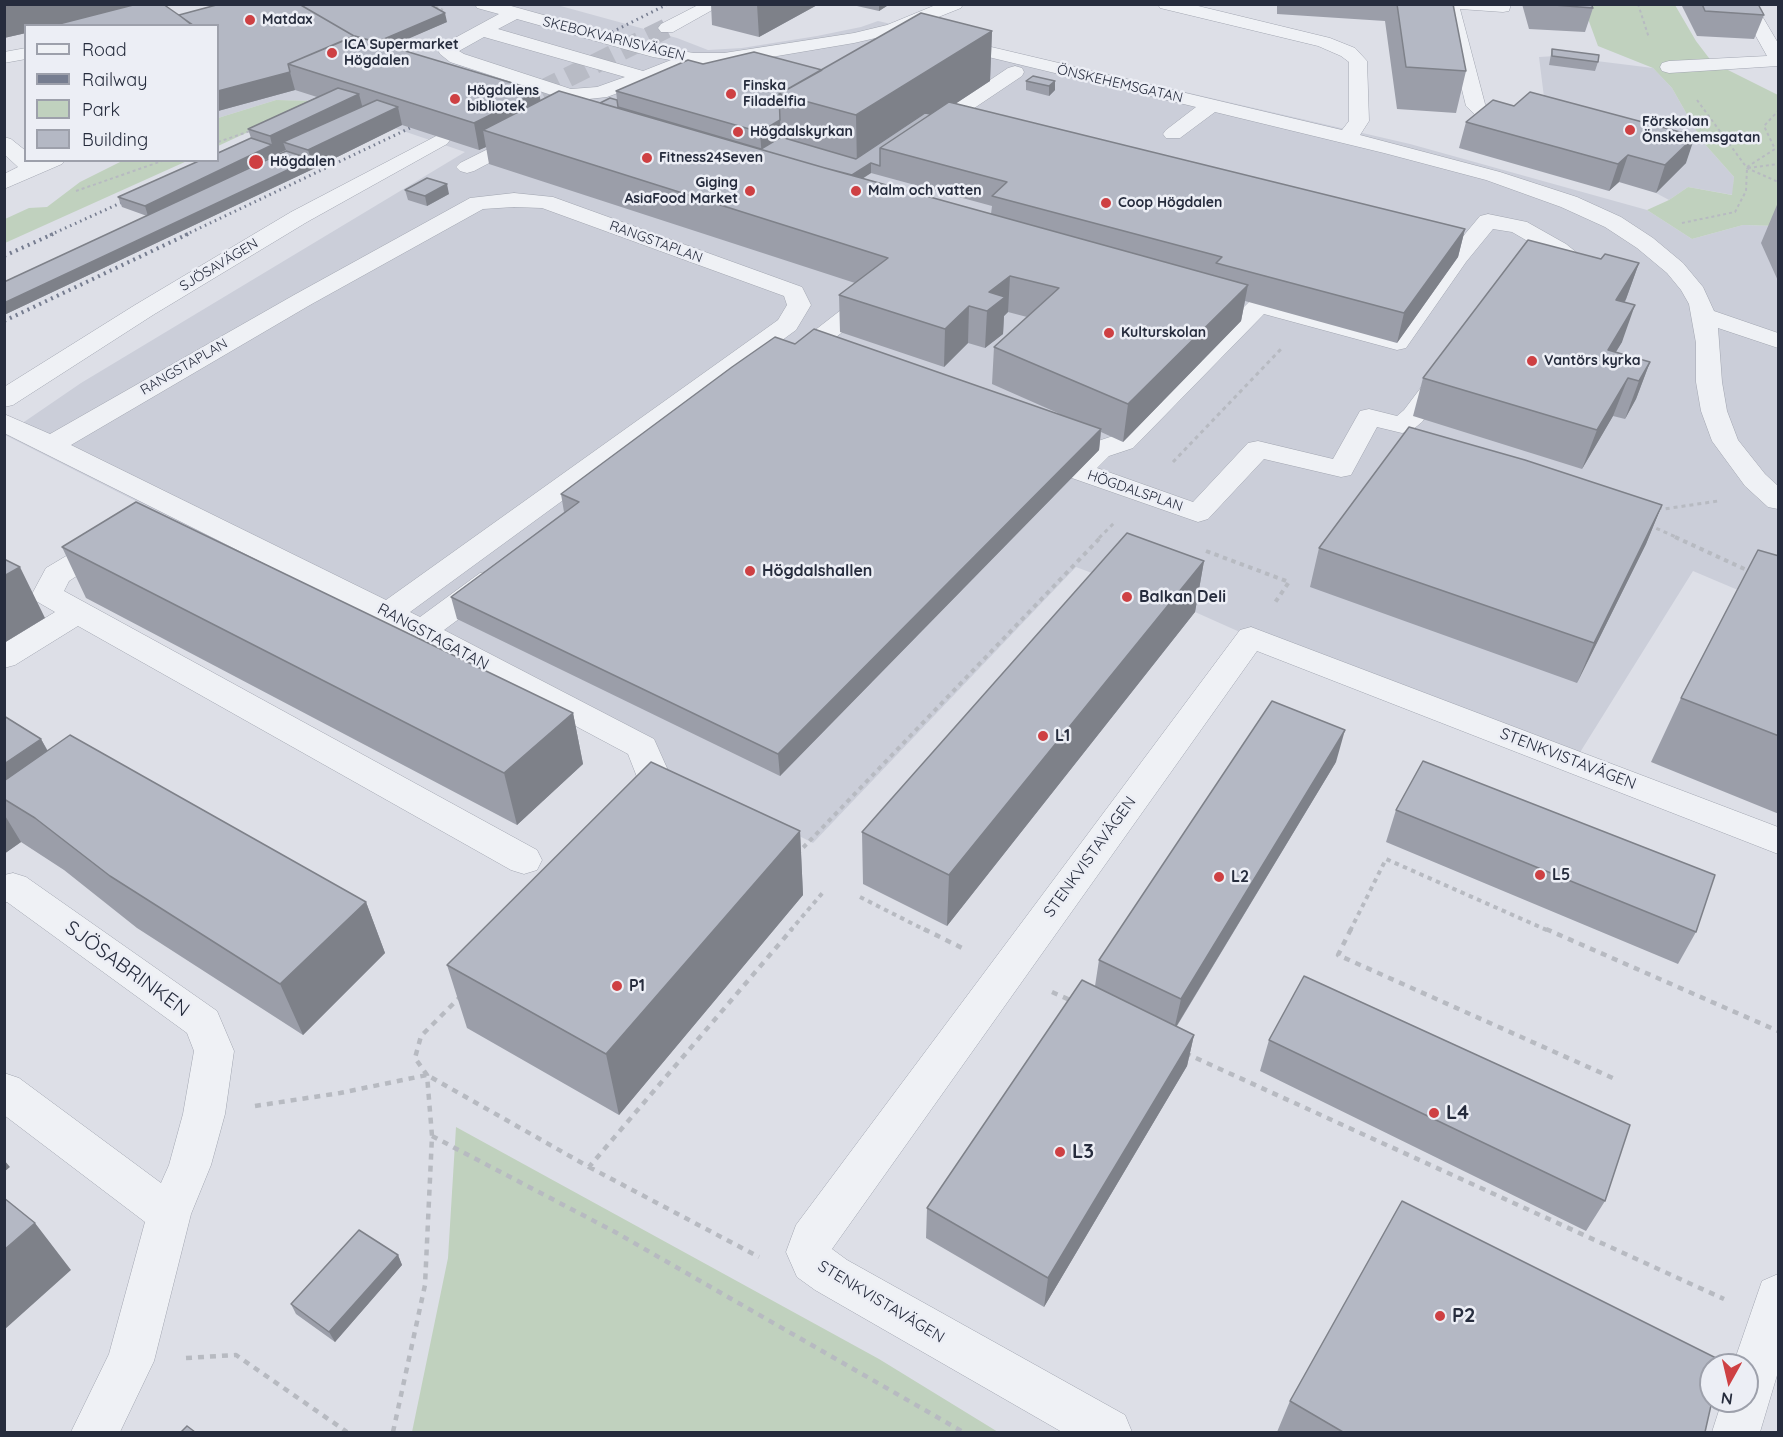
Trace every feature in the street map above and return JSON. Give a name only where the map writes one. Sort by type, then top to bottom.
[{"type":"street","name":"SKEBOKVARNSVÄGEN","points":[[483,4],[660,53],[694,59],[745,56],[854,39],[893,29],[955,4]]},
{"type":"street","points":[[667,28],[715,4]]},
{"type":"street","points":[[1166,4],[1324,42],[1348,52],[1358,61],[1359,121],[1347,138]]},
{"type":"street","points":[[1220,17],[1240,4]]},
{"type":"street","points":[[1450,4],[1476,106],[1492,120]]},
{"type":"street","points":[[1461,4],[1502,6]]},
{"type":"street","points":[[1670,67],[1779,60],[1746,4]]},
{"type":"street","points":[[514,13],[447,50],[457,58],[570,95],[600,93],[694,59]]},
{"type":"street","name":"ÖNSKEHEMSGATAN","points":[[893,29],[990,48],[1493,176],[1569,202],[1613,222],[1645,243],[1675,268],[1691,287],[1701,304],[1708,343],[1714,411],[1725,441],[1755,480],[1779,501]]},
{"type":"street","points":[[481,30],[645,77]]},
{"type":"street","points":[[745,56],[766,74]]},
{"type":"street","points":[[939,123],[1015,72]]},
{"type":"street","points":[[1173,134],[1211,106]]},
{"type":"street","points":[[467,167],[547,125]]},
{"type":"street","name":"SJÖSAVÄGEN","points":[[4,399],[144,310],[299,217],[440,140]]},
{"type":"street","points":[[4,143],[24,161]]},
{"type":"street","points":[[25,162],[32,168]]},
{"type":"street","points":[[4,183],[32,168],[49,162]]},
{"type":"street","name":"RANGSTAPLAN","points":[[51,445],[302,300],[478,203],[514,200],[545,202],[794,292],[799,305]]},
{"type":"street","name":"HÖGDALSPLAN","points":[[1488,221],[1519,228],[1558,249],[1599,280],[1589,296],[1517,276],[1413,416],[1402,425],[1369,417],[1341,469],[1258,449],[1198,513],[1143,493],[1079,471],[1099,450],[1123,442],[1239,310],[1259,305],[1397,343],[1458,257],[1488,221]]},
{"type":"street","points":[[773,374],[899,277]]},
{"type":"street","points":[[388,613],[788,325],[799,305],[846,316]]},
{"type":"street","points":[[1702,315],[1779,341]]},
{"type":"street","name":"RANGSTAGATAN","points":[[4,422],[388,613],[642,747],[654,777],[652,802]]},
{"type":"street","points":[[170,504],[57,574],[47,594],[524,860]]},
{"type":"street","points":[[422,631],[509,568]]},
{"type":"street","points":[[4,658],[77,612]]},
{"type":"street","name":"STENKVISTAVÄGEN","points":[[1107,1432],[831,1275],[813,1262],[808,1251],[812,1240],[1251,637],[1779,841]]},
{"type":"street","name":"SJÖSABRINKEN","points":[[4,889],[13,887],[202,1023],[214,1051],[204,1114],[190,1165],[169,1214],[131,1361],[94,1432]]},
{"type":"street","points":[[4,1091],[169,1214]]},
{"type":"street","points":[[1759,1360],[1775,1308]]},
{"type":"street","points":[[1736,1432],[1742,1413]]},
{"type":"path","points":[[1747,168],[1775,149],[1764,126],[1779,111]]},
{"type":"path","points":[[219,142],[263,127]]},
{"type":"path","points":[[66,195],[159,162]]},
{"type":"path","points":[[1747,168],[1779,164]]},
{"type":"path","points":[[1747,168],[1779,183]]},
{"type":"path","points":[[1673,225],[1735,212],[1746,191],[1747,168]]},
{"type":"path","points":[[790,861],[1285,344]]},
{"type":"path","points":[[1653,505],[1664,509],[1724,500]]},
{"type":"path","points":[[1644,523],[1729,559],[1759,576]]},
{"type":"path","points":[[1204,551],[1289,582],[1251,637]]},
{"type":"path","points":[[1615,1078],[1338,955],[1386,859],[1779,1031]]},
{"type":"path","points":[[590,1167],[825,890]]},
{"type":"path","points":[[860,897],[1082,1006]]},
{"type":"path","points":[[462,995],[421,1036],[415,1058],[427,1075],[752,1255],[778,1264],[813,1262]]},
{"type":"path","points":[[1179,1050],[1775,1308]]},
{"type":"path","points":[[204,1114],[427,1075]]},
{"type":"path","points":[[393,1432],[425,1285],[432,1136],[427,1075]]},
{"type":"path","points":[[432,1136],[615,1232],[963,1432]]},
{"type":"path","points":[[131,1361],[236,1356],[347,1432]]},
{"type":"shaded area","points":[[269,5],[557,5],[677,38],[708,50],[742,48],[817,36],[878,21],[1410,144],[1647,210],[1692,239],[1743,225],[1778,226],[1778,607],[1693,571],[1579,754],[1251,637],[1195,612],[1076,567],[813,843],[5,435],[81,383],[465,152],[315,101],[276,100],[219,118],[219,26]]},
{"type":"shaded area","name":"Förskolan Önskehemsgatan","points":[[1556,56],[1653,68],[1672,88],[1702,141],[1734,177],[1733,195],[1688,187],[1669,200],[1656,193],[1685,163],[1544,97],[1539,57]]},
{"type":"green space","points":[[1583,5],[1675,5],[1696,41],[1712,62],[1778,95],[1778,226],[1743,225],[1692,239],[1647,210],[1669,200],[1688,187],[1732,195],[1734,177],[1702,141],[1672,88],[1653,68],[1598,46]]},
{"type":"green space","points":[[276,100],[315,101],[219,146],[219,118]]},
{"type":"green space","points":[[120,162],[185,162],[5,243],[5,219],[29,208],[47,207],[80,182]]},
{"type":"green space","points":[[456,1127],[879,1359],[998,1432],[412,1432],[448,1258]]},
{"type":"building","points":[[137,4],[163,4],[192,24],[59,24]]},
{"type":"building","points":[[220,4],[299,4],[354,36],[288,64],[290,72],[219,91],[219,24],[190,24],[179,15]]},
{"type":"building","points":[[299,4],[429,4],[445,13],[377,42],[354,36]]},
{"type":"building","points":[[1397,4],[1453,4],[1466,71],[1406,67]]},
{"type":"building","points":[[1541,4],[1591,4],[1593,8]]},
{"type":"building","points":[[1702,4],[1758,4],[1764,15],[1705,11]]},
{"type":"building","points":[[921,13],[992,31],[856,115],[779,94]]},
{"type":"building","points":[[355,36],[539,91],[474,123],[288,64]]},
{"type":"building","points":[[1552,49],[1599,55],[1598,62],[1552,56]]},
{"type":"building","points":[[754,52],[822,70],[779,94],[780,120],[760,132],[616,91],[688,60],[703,64]]},
{"type":"building","points":[[1033,76],[1055,81],[1049,86],[1026,81]]},
{"type":"building","points":[[338,88],[359,94],[270,136],[248,129]]},
{"type":"building","points":[[559,91],[825,168],[1248,285],[1128,404],[994,347],[1059,288],[1010,276],[989,292],[1005,297],[987,311],[969,306],[945,329],[839,295],[888,258],[483,130]]},
{"type":"building","points":[[1530,92],[1695,136],[1665,165],[1628,155],[1618,164],[1466,122],[1493,100],[1514,106]]},
{"type":"building","points":[[610,98],[617,100],[618,107],[761,149],[781,137],[856,159],[925,113],[931,114],[880,148],[880,166],[871,163],[852,175],[825,168],[600,103]]},
{"type":"building","points":[[377,100],[398,107],[308,150],[283,142]]},
{"type":"building","points":[[949,102],[1465,229],[1404,313],[1216,263],[1222,257],[992,196],[1007,182],[880,148]]},
{"type":"building","points":[[251,138],[272,145],[145,206],[118,197],[197,162],[219,162],[219,153]]},
{"type":"building","points":[[286,151],[311,159],[4,303],[4,282]]},
{"type":"building","points":[[427,178],[447,184],[425,196],[405,190]]},
{"type":"building","name":"Vantörs kyrka","points":[[1528,240],[1601,259],[1605,254],[1639,263],[1616,300],[1635,305],[1608,350],[1650,362],[1639,381],[1628,378],[1597,430],[1423,378]]},
{"type":"building","name":"Högdalshallen","points":[[814,329],[1101,429],[778,754],[451,597],[579,502],[561,494],[732,367],[775,337],[795,344]]},
{"type":"building","points":[[1409,427],[1525,460],[1662,505],[1594,643],[1319,548]]},
{"type":"building","points":[[136,502],[573,713],[504,773],[62,547]]},
{"type":"building","points":[[1127,533],[1204,561],[949,875],[862,832]]},
{"type":"building","points":[[1758,550],[1779,556],[1779,736],[1681,698]]},
{"type":"building","points":[[4,559],[20,567],[4,576]]},
{"type":"building","name":"L2","points":[[1272,701],[1345,730],[1181,999],[1099,960]]},
{"type":"building","points":[[4,716],[41,739],[4,764]]},
{"type":"building","points":[[70,735],[366,902],[280,984],[110,876],[35,818],[4,799],[4,781]]},
{"type":"building","points":[[1423,761],[1715,875],[1696,932],[1396,810]]},
{"type":"building","points":[[651,762],[800,831],[606,1054],[447,965]]},
{"type":"building","points":[[1304,976],[1630,1125],[1605,1201],[1269,1040]]},
{"type":"building","name":"L3","points":[[1082,980],[1194,1035],[1048,1278],[927,1208]]},
{"type":"building","points":[[4,1198],[35,1223],[4,1250]]},
{"type":"building","name":"P2","points":[[1402,1201],[1706,1353],[1699,1353],[1699,1413],[1709,1413],[1705,1432],[1343,1432],[1290,1401]]},
{"type":"building","points":[[359,1230],[398,1255],[329,1332],[291,1304]]},
{"type":"building","points":[[187,1426],[195,1432],[181,1432]]},
{"type":"tunnel","points":[[514,104],[667,28]]},
{"type":"railway","points":[[612,32],[668,4]]},
{"type":"railway","points":[[185,235],[410,128]]},
{"type":"railway","points":[[50,235],[136,196]]},
{"type":"railway","points":[[4,256],[53,234]]},
{"type":"railway","points":[[4,321],[188,234]]},
{"type":"place","name":"Matdax","points":[[250,20]]},
{"type":"place","name":"ICA Supermarket Högdalen","points":[[332,53]]},
{"type":"place","name":"Finska Filadelfia","points":[[731,94]]},
{"type":"place","name":"Högdalens bibliotek","points":[[455,99]]},
{"type":"place","name":"Förskolan Önskehemsgatan","points":[[1630,130]]},
{"type":"place","name":"Högdalskyrkan","points":[[738,132]]},
{"type":"place","name":"Fitness24Seven","points":[[647,158]]},
{"type":"place","name":"Högdalen","points":[[256,162]]},
{"type":"place","name":"Giging AsiaFood Market","points":[[750,191]]},
{"type":"place","name":"Malm och vatten","points":[[856,191]]},
{"type":"place","name":"Coop Högdalen","points":[[1106,203]]},
{"type":"place","name":"Kulturskolan","points":[[1109,333]]},
{"type":"place","name":"Vantörs kyrka","points":[[1532,361]]},
{"type":"place","name":"Högdalshallen","points":[[750,571]]},
{"type":"place","name":"Balkan Deli","points":[[1127,597]]},
{"type":"place","name":"L1","points":[[1043,736]]},
{"type":"place","name":"L5","points":[[1540,875]]},
{"type":"place","name":"L2","points":[[1219,877]]},
{"type":"place","name":"P1","points":[[617,986]]},
{"type":"place","name":"L4","points":[[1434,1113]]},
{"type":"place","name":"L3","points":[[1060,1152]]},
{"type":"place","name":"P2","points":[[1440,1316]]}]
